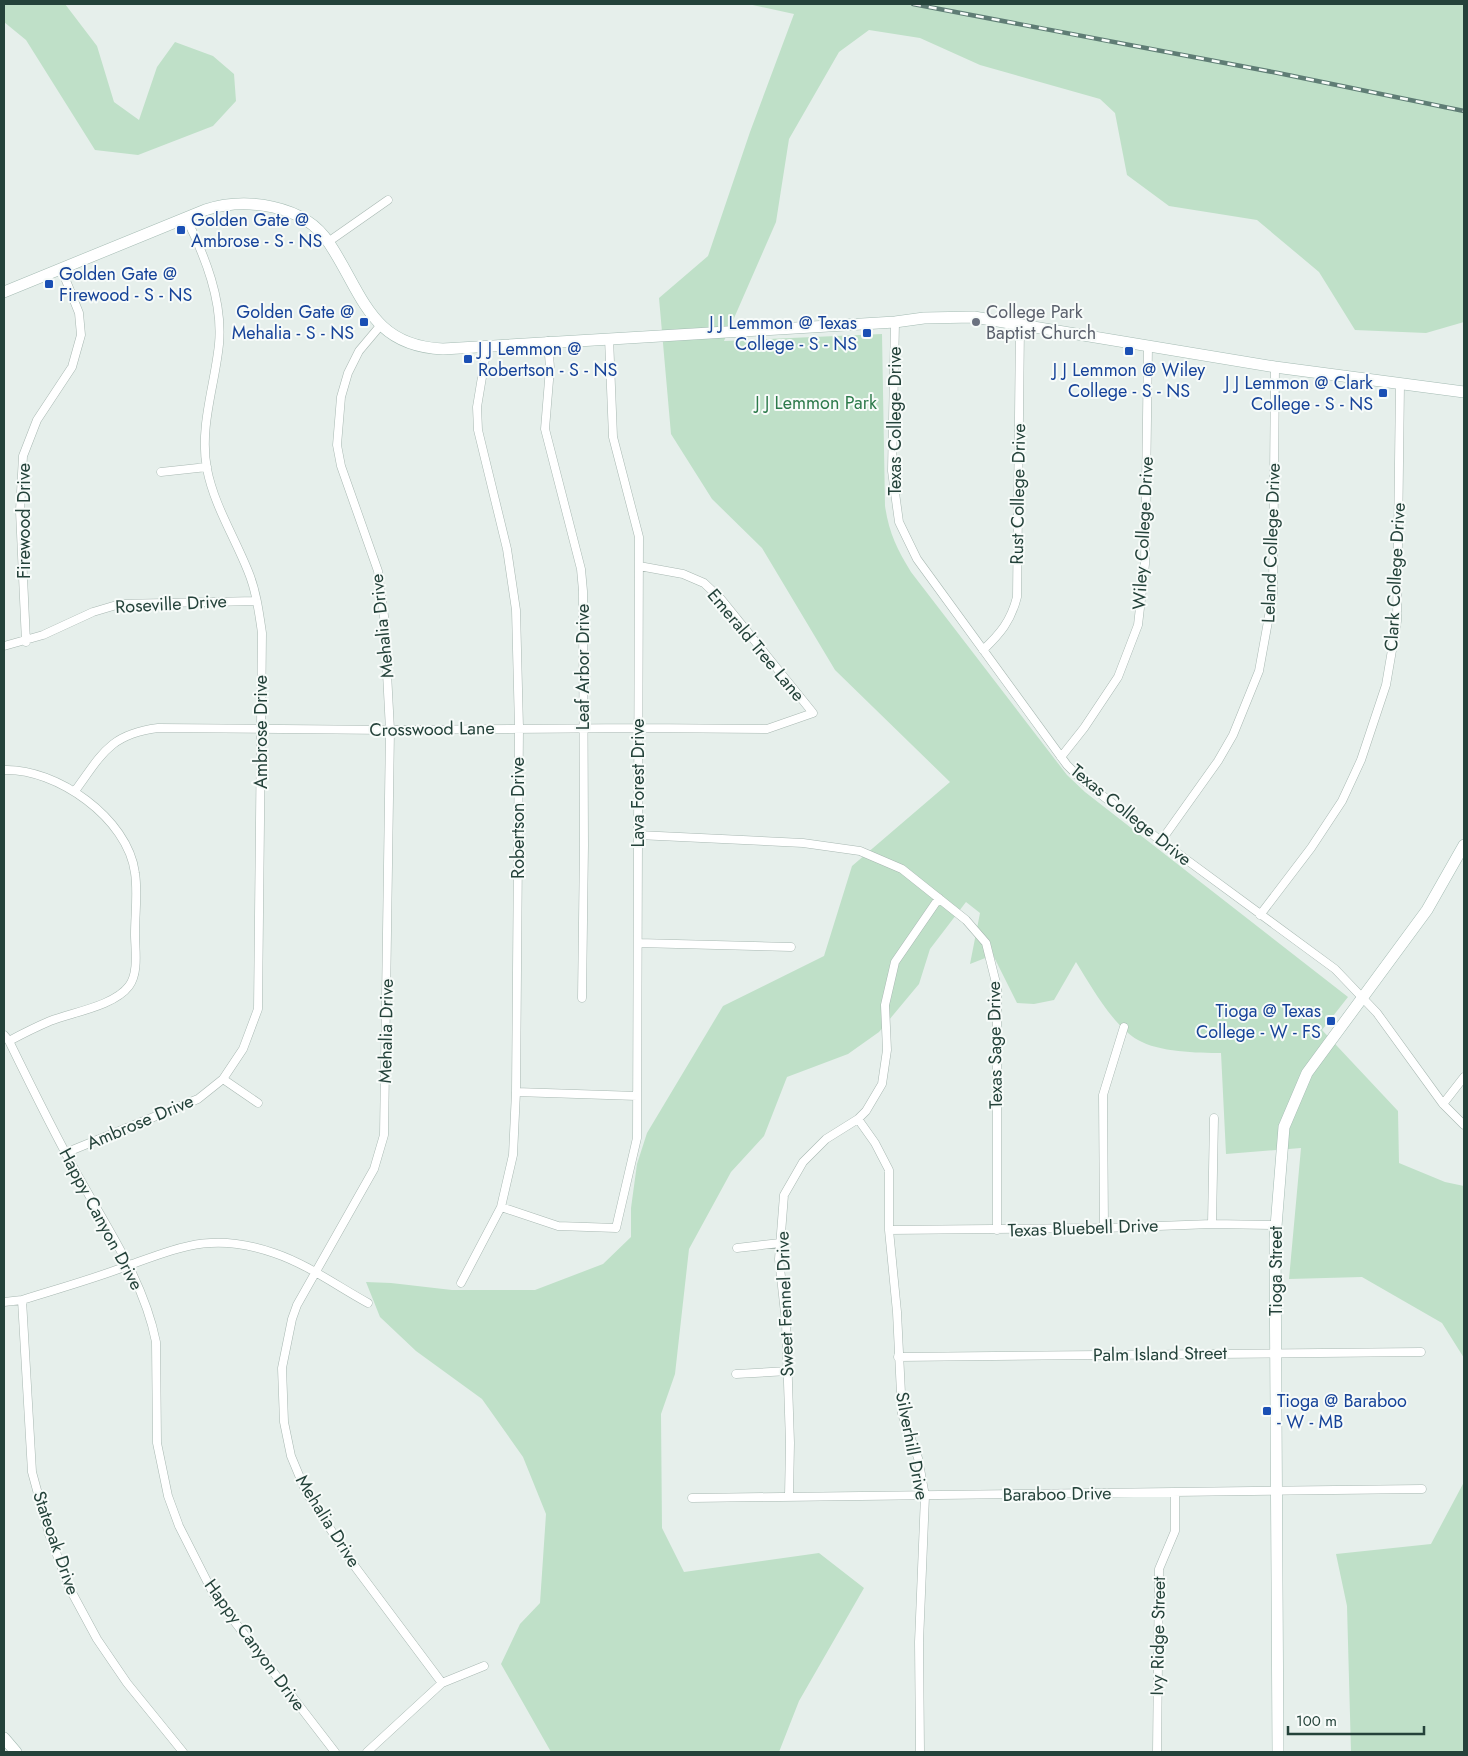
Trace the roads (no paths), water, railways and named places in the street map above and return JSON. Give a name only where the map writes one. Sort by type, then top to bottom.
[{"type":"street","points":[[328,242],[388,200]]},
{"type":"street","points":[[4,292],[218,206],[258,204],[294,216],[315,228],[328,242],[365,308],[380,326],[398,339],[425,348],[487,347],[548,341],[894,322],[924,318],[974,317],[1275,367],[1464,392]]},
{"type":"street","name":"Ambrose Drive","points":[[65,1153],[198,1099],[223,1079],[243,1049],[258,1009],[263,645],[256,601],[249,573],[218,506],[207,467],[208,404],[219,344],[219,314],[211,281],[196,238],[186,218]]},
{"type":"street","name":"Firewood Drive","points":[[26,642],[20,511],[23,456],[37,420],[72,367],[81,335],[79,313],[62,268]]},
{"type":"street","name":"Texas College Drive","points":[[894,322],[892,470],[898,522],[917,559],[1061,757],[1081,779],[1260,915],[1336,969],[1362,996],[1399,1042],[1444,1104],[1464,1125]]},
{"type":"street","name":"Mehalia Drive","points":[[380,326],[359,351],[348,374],[341,397],[337,445],[340,466],[378,571],[384,616],[390,730],[384,1135],[374,1169],[297,1305],[284,1352],[284,1422],[291,1456],[306,1492],[327,1525],[442,1683]]},
{"type":"street","name":"Rust College Drive","points":[[983,650],[1004,629],[1012,613],[1016,597],[1020,326]]},
{"type":"street","name":"Lava Forest Drive","points":[[501,1207],[558,1226],[616,1228],[637,1138],[639,537],[613,437],[609,338]]},
{"type":"street","name":"Leaf Arbor Drive","points":[[548,341],[550,368],[544,429],[581,569],[583,590],[582,730],[584,844],[582,998]]},
{"type":"street","name":"Wiley College Drive","points":[[1061,757],[1084,728],[1118,677],[1138,625],[1145,564],[1148,346]]},
{"type":"street","name":"Robertson Drive","points":[[461,1283],[501,1207],[512,1156],[516,1092],[519,728],[515,592],[507,549],[478,430],[478,408],[487,347]]},
{"type":"street","name":"Leland College Drive","points":[[1161,841],[1218,761],[1234,735],[1259,671],[1273,594],[1275,367]]},
{"type":"street","name":"Clark College Drive","points":[[1260,915],[1311,848],[1342,801],[1361,760],[1386,685],[1397,621],[1400,384]]},
{"type":"street","points":[[161,472],[207,467]]},
{"type":"street","name":"Emerald Tree Lane","points":[[639,566],[683,574],[704,583],[721,599],[813,713]]},
{"type":"street","name":"Roseville Drive","points":[[4,646],[26,642],[61,628],[93,612],[120,604],[256,601]]},
{"type":"street","name":"Crosswood Lane","points":[[75,791],[115,741],[134,732],[187,727],[390,730],[519,728],[582,730],[638,728],[767,729],[813,713]]},
{"type":"street","points":[[4,770],[38,774],[75,791],[90,802],[110,823],[128,849],[135,872],[133,974],[130,984],[114,998],[6,1038]]},
{"type":"street","name":"Texas Sage Drive","points":[[638,835],[804,843],[860,851],[902,868],[966,920],[986,943],[997,987],[997,1230]]},
{"type":"street","name":"Tioga Street","points":[[1278,1752],[1276,1225],[1284,1128],[1307,1072],[1427,910],[1464,845]]},
{"type":"street","name":"Sweet Fennel Drive","points":[[789,1496],[790,1443],[786,1322],[779,1259],[784,1195],[803,1162],[826,1139],[858,1119],[866,1111],[882,1084],[887,1050],[885,1005],[894,962],[939,898]]},
{"type":"street","points":[[638,943],[791,947]]},
{"type":"street","points":[[1104,1228],[1103,1095],[1124,1027]]},
{"type":"street","name":"Happy Canyon Drive","points":[[6,1038],[65,1153],[137,1282],[156,1342],[157,1443],[168,1496],[179,1526],[214,1595],[334,1752]]},
{"type":"street","points":[[1444,1104],[1464,1077]]},
{"type":"street","points":[[223,1079],[258,1103]]},
{"type":"street","points":[[516,1092],[637,1096]]},
{"type":"street","points":[[1212,1224],[1214,1118]]},
{"type":"street","name":"Silverhill Drive","points":[[858,1119],[876,1144],[888,1170],[902,1414],[918,1458],[925,1496],[919,1642],[920,1752]]},
{"type":"street","name":"Texas Bluebell Drive","points":[[890,1230],[997,1230],[1212,1224],[1276,1225]]},
{"type":"street","points":[[4,1302],[22,1300],[128,1266],[165,1251],[215,1242],[244,1245],[268,1251],[316,1274],[368,1303]]},
{"type":"street","points":[[737,1248],[780,1243]]},
{"type":"street","name":"Stateoak Drive","points":[[22,1300],[32,1472],[49,1534],[70,1589],[97,1639],[127,1684],[183,1752]]},
{"type":"street","name":"Palm Island Street","points":[[898,1357],[1421,1352]]},
{"type":"street","points":[[736,1374],[788,1371]]},
{"type":"street","name":"Baraboo Drive","points":[[692,1498],[1422,1490]]},
{"type":"street","name":"Ivy Ridge Street","points":[[1157,1752],[1159,1569],[1174,1531],[1175,1493]]},
{"type":"street","points":[[367,1752],[442,1683],[484,1666]]},
{"type":"street","points":[[4,1738],[16,1752]]},
{"type":"railway","points":[[913,4],[1278,73],[1464,111]]},
{"type":"place","name":"Golden Gate @ Ambrose - S - NS","points":[[181,230]]},
{"type":"place","name":"Golden Gate @ Firewood - S - NS","points":[[49,284]]},
{"type":"place","name":"Golden Gate @ Mehalia - S - NS","points":[[364,322]]},
{"type":"place","name":"College Park Baptist Church","points":[[976,322]]},
{"type":"place","name":"J J Lemmon @ Texas College - S - NS","points":[[867,333]]},
{"type":"place","name":"J J Lemmon @ Wiley College - S - NS","points":[[1129,351]]},
{"type":"place","name":"J J Lemmon @ Robertson - S - NS","points":[[468,359]]},
{"type":"place","name":"J J Lemmon @ Clark College - S - NS","points":[[1383,393]]},
{"type":"place","name":"Tioga @ Texas College - W - FS","points":[[1331,1021]]},
{"type":"place","name":"Tioga @ Baraboo - W - MB","points":[[1267,1411]]},
{"type":"park label","name":"J J Lemmon Park","points":[[816,403]]}]
